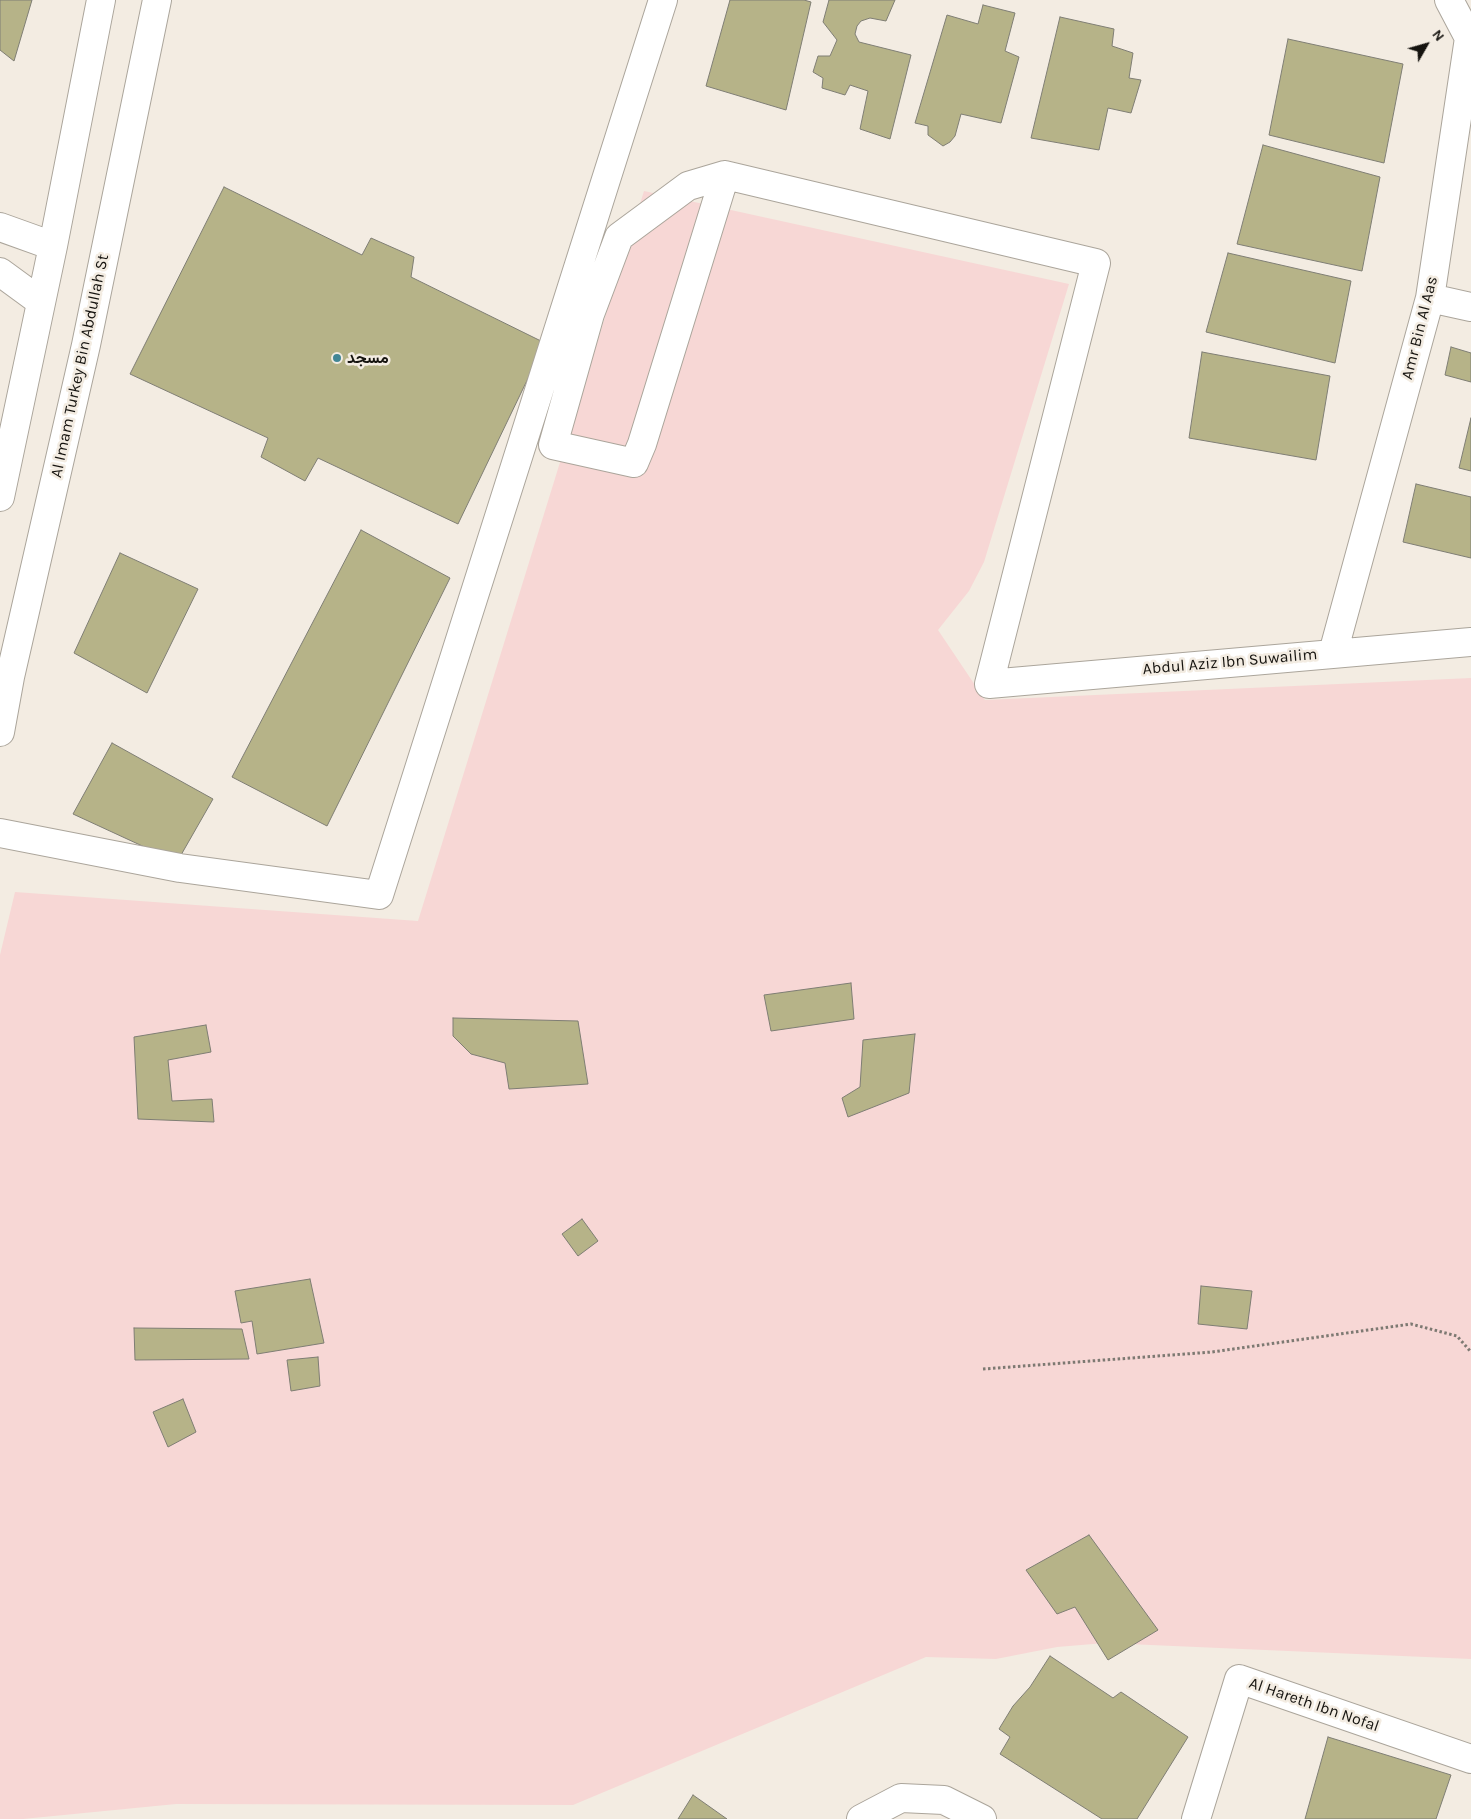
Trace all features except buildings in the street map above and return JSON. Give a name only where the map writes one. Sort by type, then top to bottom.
[{"type":"street","points":[[0,497],[53,246],[101,0]]},
{"type":"street","name":"Al Imam Turkey Bin Abdullah St","points":[[0,732],[10,677],[86,345],[158,0]]},
{"type":"street","points":[[0,833],[180,868],[379,895],[663,0]]},
{"type":"street","name":"Amr Bin Al Aas","points":[[1333,653],[1430,298],[1469,38],[1449,0]]},
{"type":"street","points":[[725,174],[642,444],[634,463],[553,445],[590,314],[619,237],[688,186],[725,174]]},
{"type":"street","name":"Abdul Aziz Ibn Suwailim","points":[[725,174],[1096,263],[988,684],[1471,642]]},
{"type":"street","points":[[0,227],[53,246]]},
{"type":"street","points":[[0,272],[41,302]]},
{"type":"street","points":[[1430,298],[1471,307]]},
{"type":"street","name":"Al Hareth Ibn Nofal","points":[[1196,1819],[1239,1679],[1471,1759]]},
{"type":"street","points":[[861,1819],[901,1798],[944,1800],[982,1819]]},
{"type":"path","points":[[983,1369],[1212,1352],[1410,1324],[1457,1336],[1471,1352]]},
{"type":"shaded area","points":[[644,191],[1069,284],[984,562],[969,591],[938,630],[985,700],[1471,678],[1471,1659],[1105,1643],[1057,1647],[996,1659],[926,1657],[573,1805],[176,1804],[23,1819],[0,1819],[0,955],[15,892],[418,921]]},
{"type":"place","name":"مسجد","points":[[337,358]]}]
